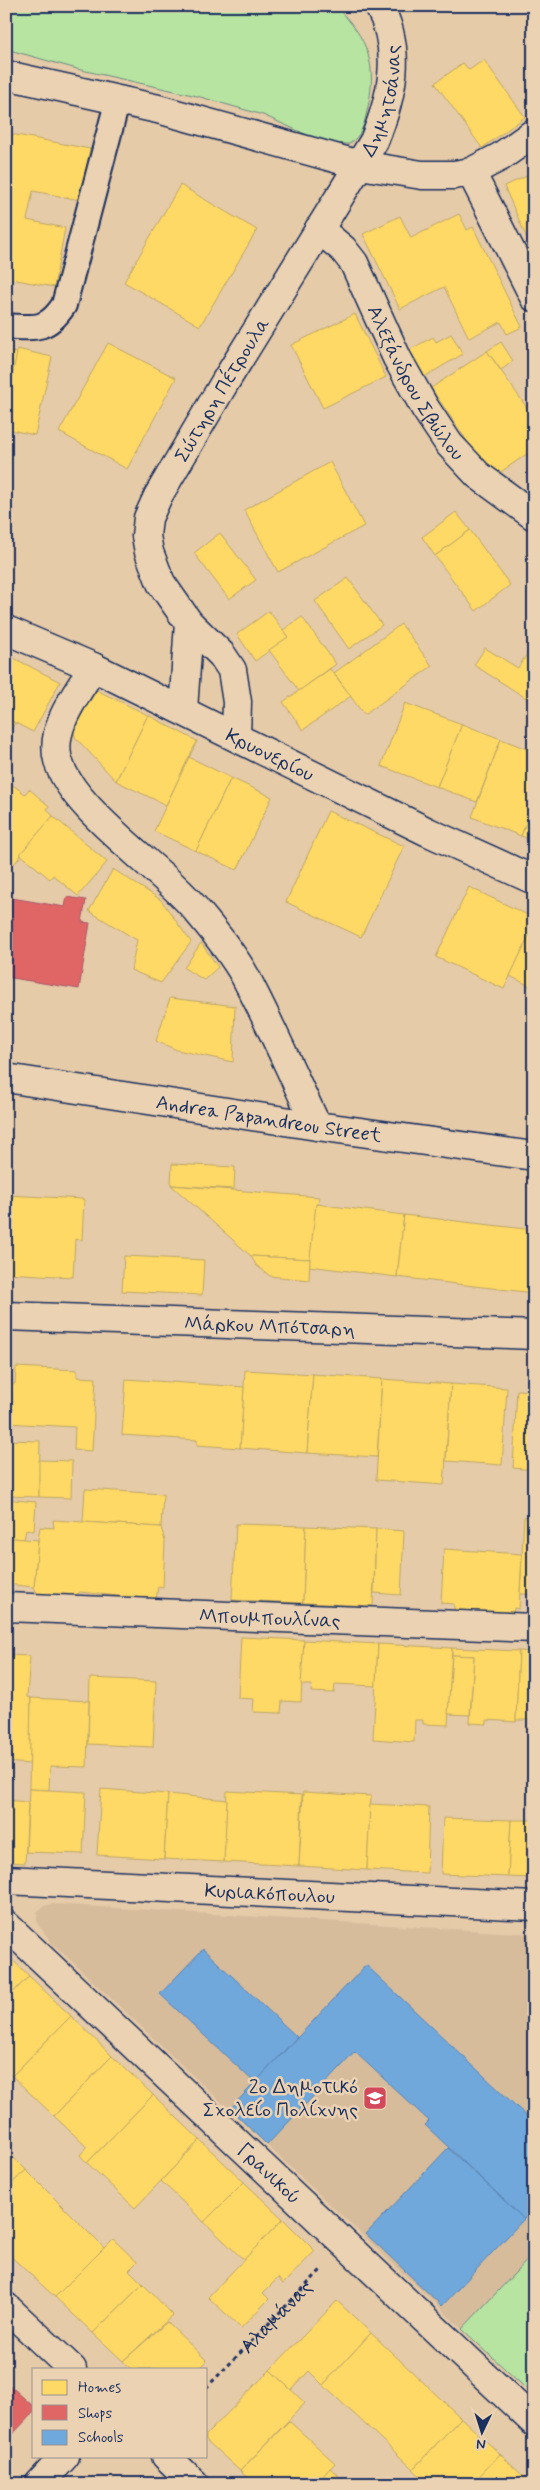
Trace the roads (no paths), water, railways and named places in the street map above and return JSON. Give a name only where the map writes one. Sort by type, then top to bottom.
[{"type":"street","name":"Δημητσάνας","points":[[360,165],[383,119],[392,86],[394,66],[391,39],[379,6]]},
{"type":"street","points":[[6,75],[118,100],[360,165],[422,175],[454,175],[471,172],[500,157],[534,133]]},
{"type":"street","name":"Σώτηρη Πέτρουλα","points":[[236,737],[237,702],[232,670],[222,655],[188,623],[154,568],[147,544],[148,518],[158,496],[225,382],[360,165]]},
{"type":"street","points":[[471,172],[534,297]]},
{"type":"street","name":"Αλεξάνδρου Σβώλου","points":[[319,229],[342,249],[354,263],[402,366],[424,408],[449,444],[478,476],[534,516]]},
{"type":"street","points":[[184,710],[188,623]]},
{"type":"street","name":"Κρυονερίου","points":[[6,630],[93,667],[184,710],[428,832],[534,880]]},
{"type":"street","points":[[93,667],[65,715],[58,733],[55,743],[60,766],[74,788],[97,815],[197,910],[244,974],[317,1126]]},
{"type":"street","name":"Andrea Papandreou Street","points":[[6,1078],[317,1126],[534,1156]]},
{"type":"street","name":"Μάρκου Μπότσαρη","points":[[6,1316],[534,1335]]},
{"type":"street","name":"Μπουμπουλίνας","points":[[6,1607],[534,1628]]},
{"type":"street","name":"Κυριακόπουλου","points":[[6,1880],[534,1906]]},
{"type":"street","name":"Γρανικού","points":[[6,1925],[534,2422]]},
{"type":"street","points":[[6,2307],[71,2368]]},
{"type":"street","points":[[39,2484],[63,2458]]},
{"type":"street","points":[[168,2458],[195,2484]]},
{"type":"lane","points":[[6,326],[34,328],[54,320],[64,305],[118,100]]},
{"type":"place","name":"2ο Δημοτικό Σχολείο Πολίχνης","points":[[375,2098]]}]
